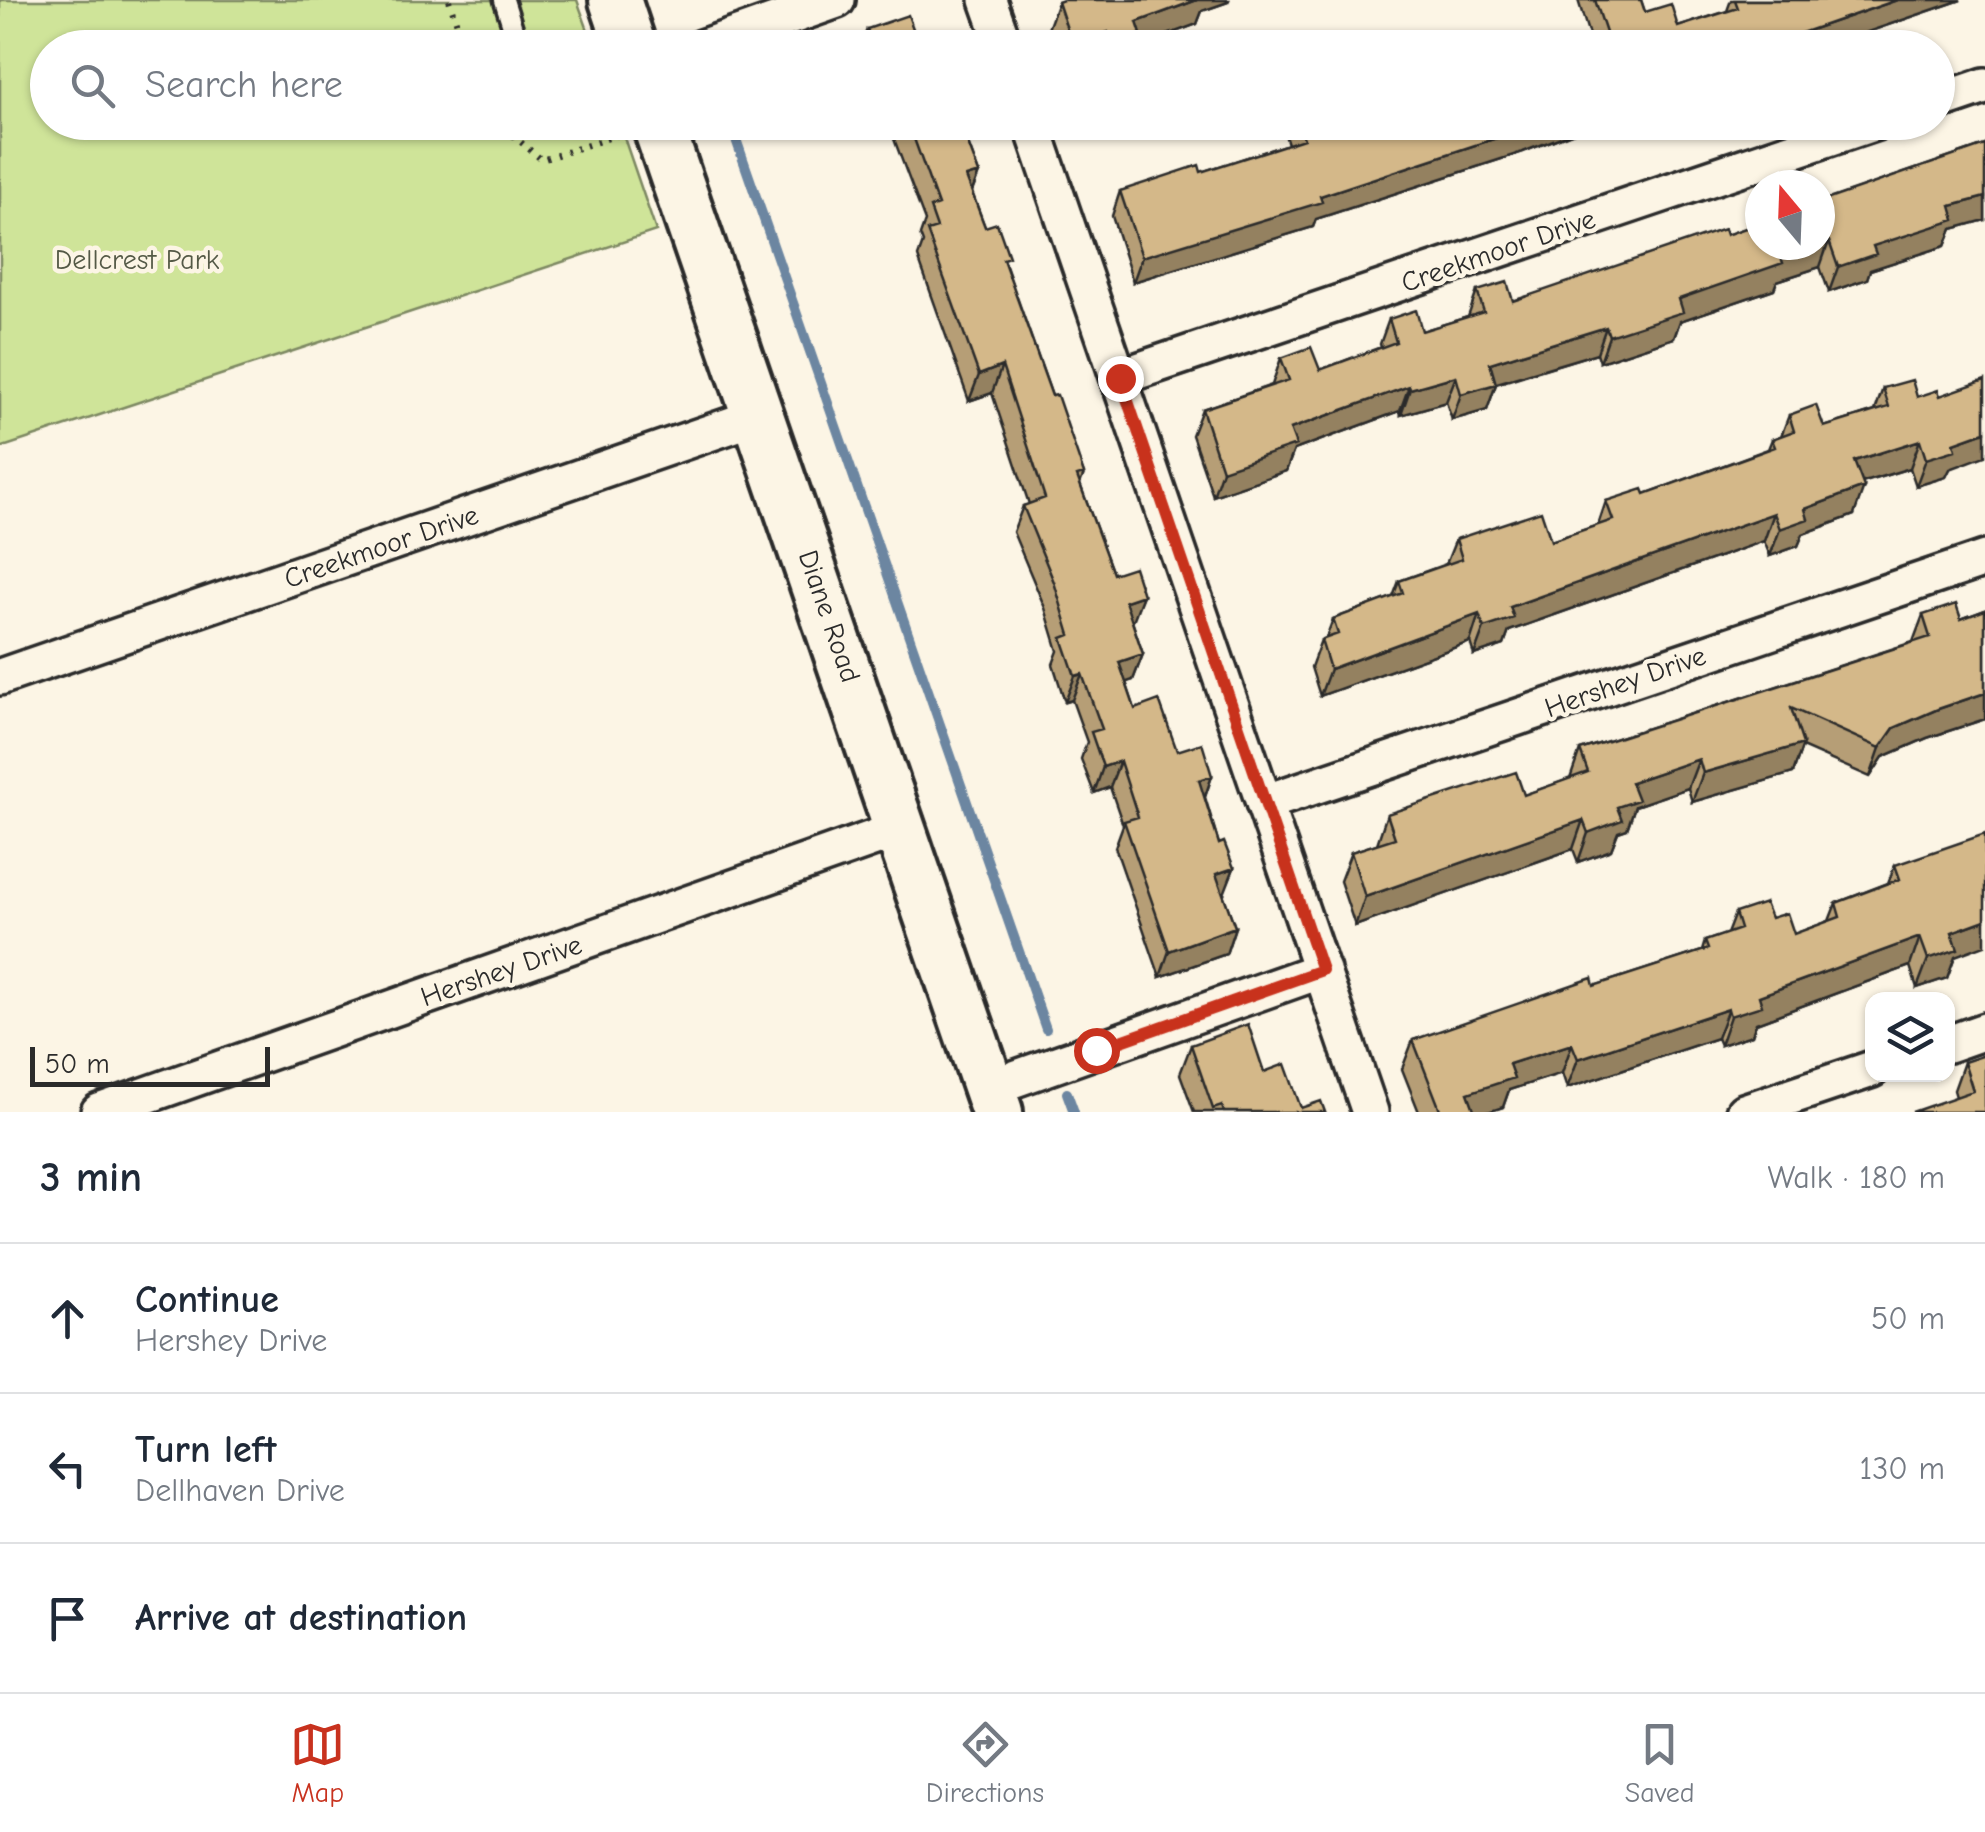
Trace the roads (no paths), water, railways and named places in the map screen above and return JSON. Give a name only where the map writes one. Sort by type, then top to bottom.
[{"type":"street","points":[[615,0],[625,30]]},
{"type":"street","points":[[752,30],[837,0]]},
{"type":"street","points":[[988,0],[999,30]]},
{"type":"street","points":[[1955,96],[1985,86]]},
{"type":"street","name":"Diane Road","points":[[643,140],[761,415],[993,1100]]},
{"type":"street","points":[[1037,140],[1370,1112]]},
{"type":"street","name":"Creekmoor Drive","points":[[1120,378],[1823,140]]},
{"type":"street","name":"Creekmoor Drive","points":[[0,677],[761,415]]},
{"type":"street","name":"Hershey Drive","points":[[1264,803],[1985,559]]},
{"type":"street","name":"Hershey Drive","points":[[99,1112],[903,828]]},
{"type":"street","points":[[993,1100],[1322,970]]},
{"type":"street","points":[[1955,1042],[1985,1031]]},
{"type":"street","points":[[1744,1112],[1865,1071]]},
{"type":"lane","points":[[504,0],[513,30]]},
{"type":"waterway","points":[[736,140],[1046,1029]]},
{"type":"waterway","points":[[1067,1093],[1074,1112]]},
{"type":"park label","name":"Dellcrest Park","points":[[137,259]]}]
